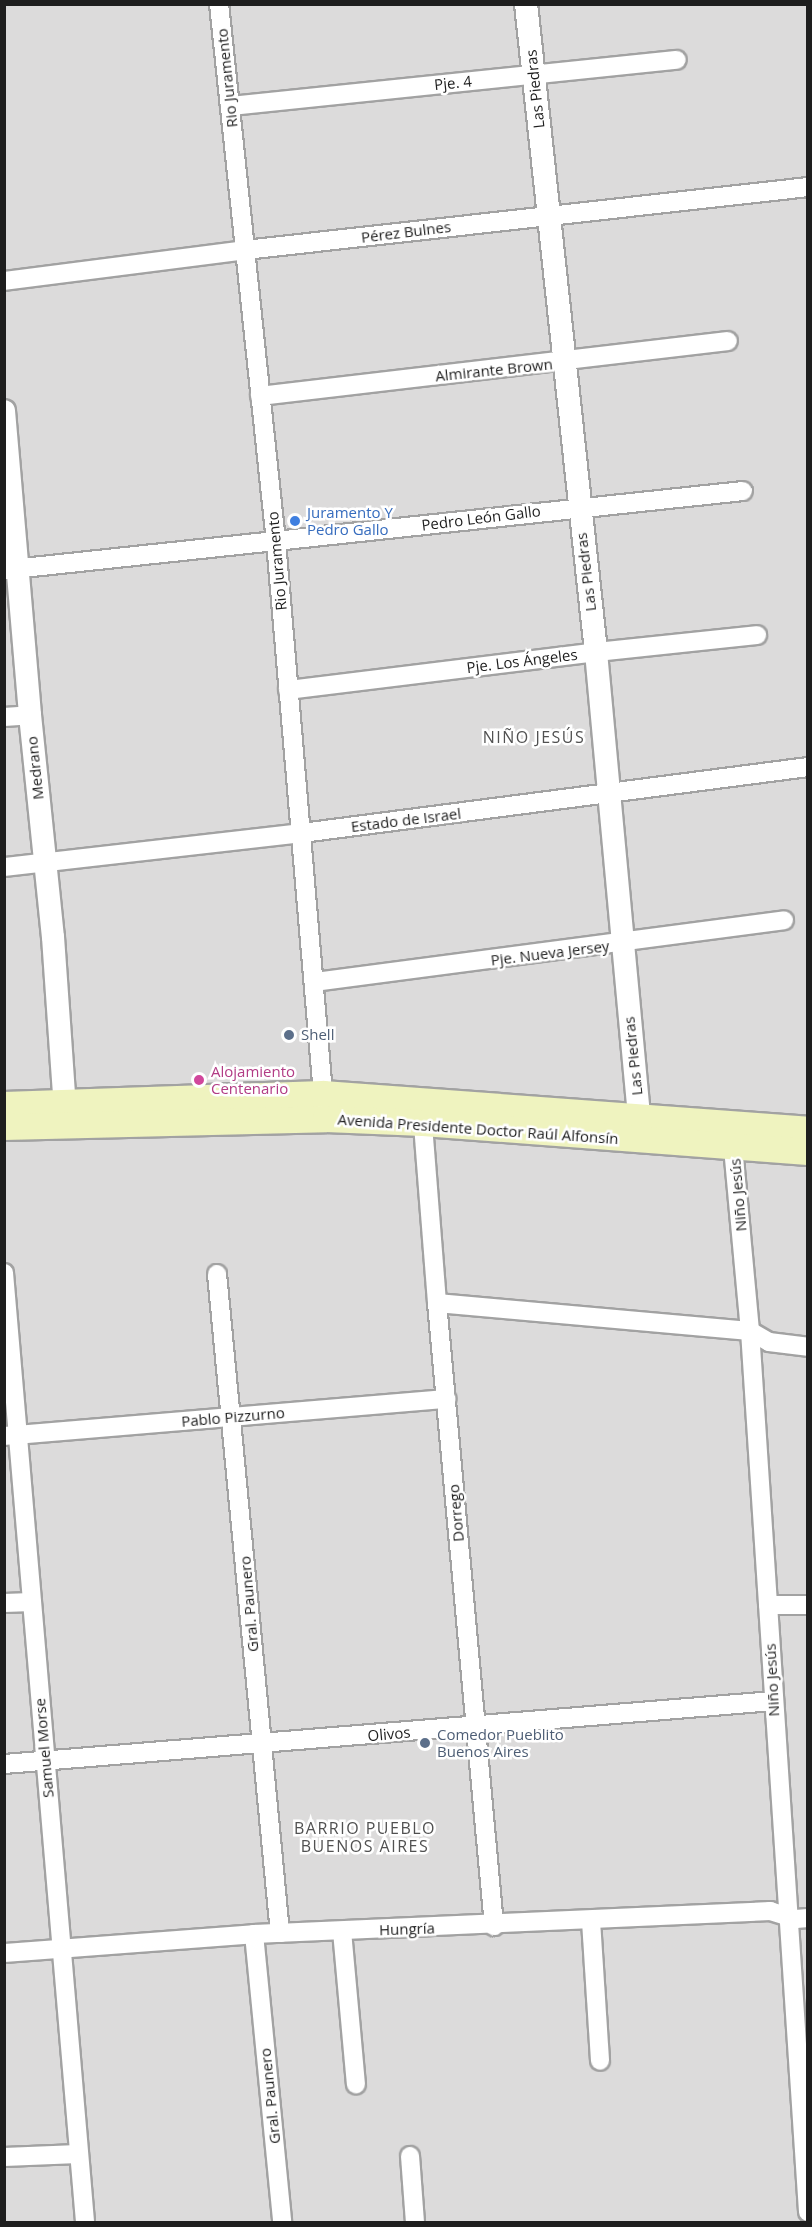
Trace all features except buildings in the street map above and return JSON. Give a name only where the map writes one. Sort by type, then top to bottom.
[{"type":"main road","points":[[4,1105],[66,1113]]},
{"type":"main road","name":"Avenida Presidente Doctor Raúl Alfonsín","points":[[4,1127],[66,1113],[325,1106],[422,1111],[638,1128],[732,1137],[807,1152]]},
{"type":"main road","name":"Avenida Presidente Doctor Raúl Alfonsín","points":[[732,1137],[807,1130]]},
{"type":"street","name":"Rio Juramento","points":[[219,4],[276,542],[325,1106]]},
{"type":"street","name":"Las Piedras","points":[[526,4],[596,652],[638,1128]]},
{"type":"street","name":"Pje. 4","points":[[230,106],[677,60]]},
{"type":"street","name":"Pérez Bulnes","points":[[4,281],[245,250],[807,187]]},
{"type":"street","name":"Almirante Brown","points":[[260,396],[728,342]]},
{"type":"street","name":"Medrano","points":[[4,411],[11,569],[30,715],[53,937],[66,1113]]},
{"type":"street","name":"Pedro León Gallo","points":[[11,569],[743,491]]},
{"type":"street","name":"Pje. Los Ángeles","points":[[288,690],[596,652],[757,635]]},
{"type":"street","points":[[4,717],[30,715]]},
{"type":"street","name":"Estado de Israel","points":[[4,867],[302,833],[807,767]]},
{"type":"street","name":"Pje. Nueva Jersey","points":[[315,982],[621,944],[784,920]]},
{"type":"street","name":"Dorrego","points":[[422,1111],[437,1303],[494,1926]]},
{"type":"street","name":"Niño Jesús","points":[[732,1137],[750,1331],[786,1914],[803,2063],[807,2212]]},
{"type":"street","name":"Samuel Morse","points":[[4,1273],[12,1435],[32,1602],[84,2223]]},
{"type":"street","name":"Gral. Paunero","points":[[217,1274],[280,1933]]},
{"type":"street","points":[[437,1303],[750,1331],[769,1341],[807,1347]]},
{"type":"street","name":"Pablo Pizzurno","points":[[12,1435],[446,1399]]},
{"type":"street","points":[[4,1603],[32,1602]]},
{"type":"street","points":[[768,1605],[807,1605]]},
{"type":"street","name":"Olivos","points":[[4,1764],[773,1701]]},
{"type":"street","name":"Hungría","points":[[4,1953],[280,1933],[494,1926],[770,1911],[786,1914],[796,1919],[807,1918]]},
{"type":"street","points":[[591,1920],[600,2061]]},
{"type":"street","points":[[342,1931],[356,2084]]},
{"type":"street","name":"Gral. Paunero","points":[[254,1935],[282,2223]]},
{"type":"street","points":[[4,2157],[78,2154]]},
{"type":"street","points":[[410,2156],[415,2223]]},
{"type":"shaded area","points":[[5,5],[807,5],[807,2222],[5,2222]]},
{"type":"place","name":"Juramento Y Pedro Gallo","points":[[295,521]]},
{"type":"place","name":"Shell","points":[[289,1035]]},
{"type":"place","name":"Alojamiento Centenario","points":[[199,1080]]},
{"type":"place","name":"Comedor Pueblito Buenos Aires","points":[[425,1743]]},
{"type":"district","name":"NIÑO JESÚS","points":[[534,737]]},
{"type":"district","name":"BARRIO PUEBLO BUENOS AIRES","points":[[365,1837]]}]
